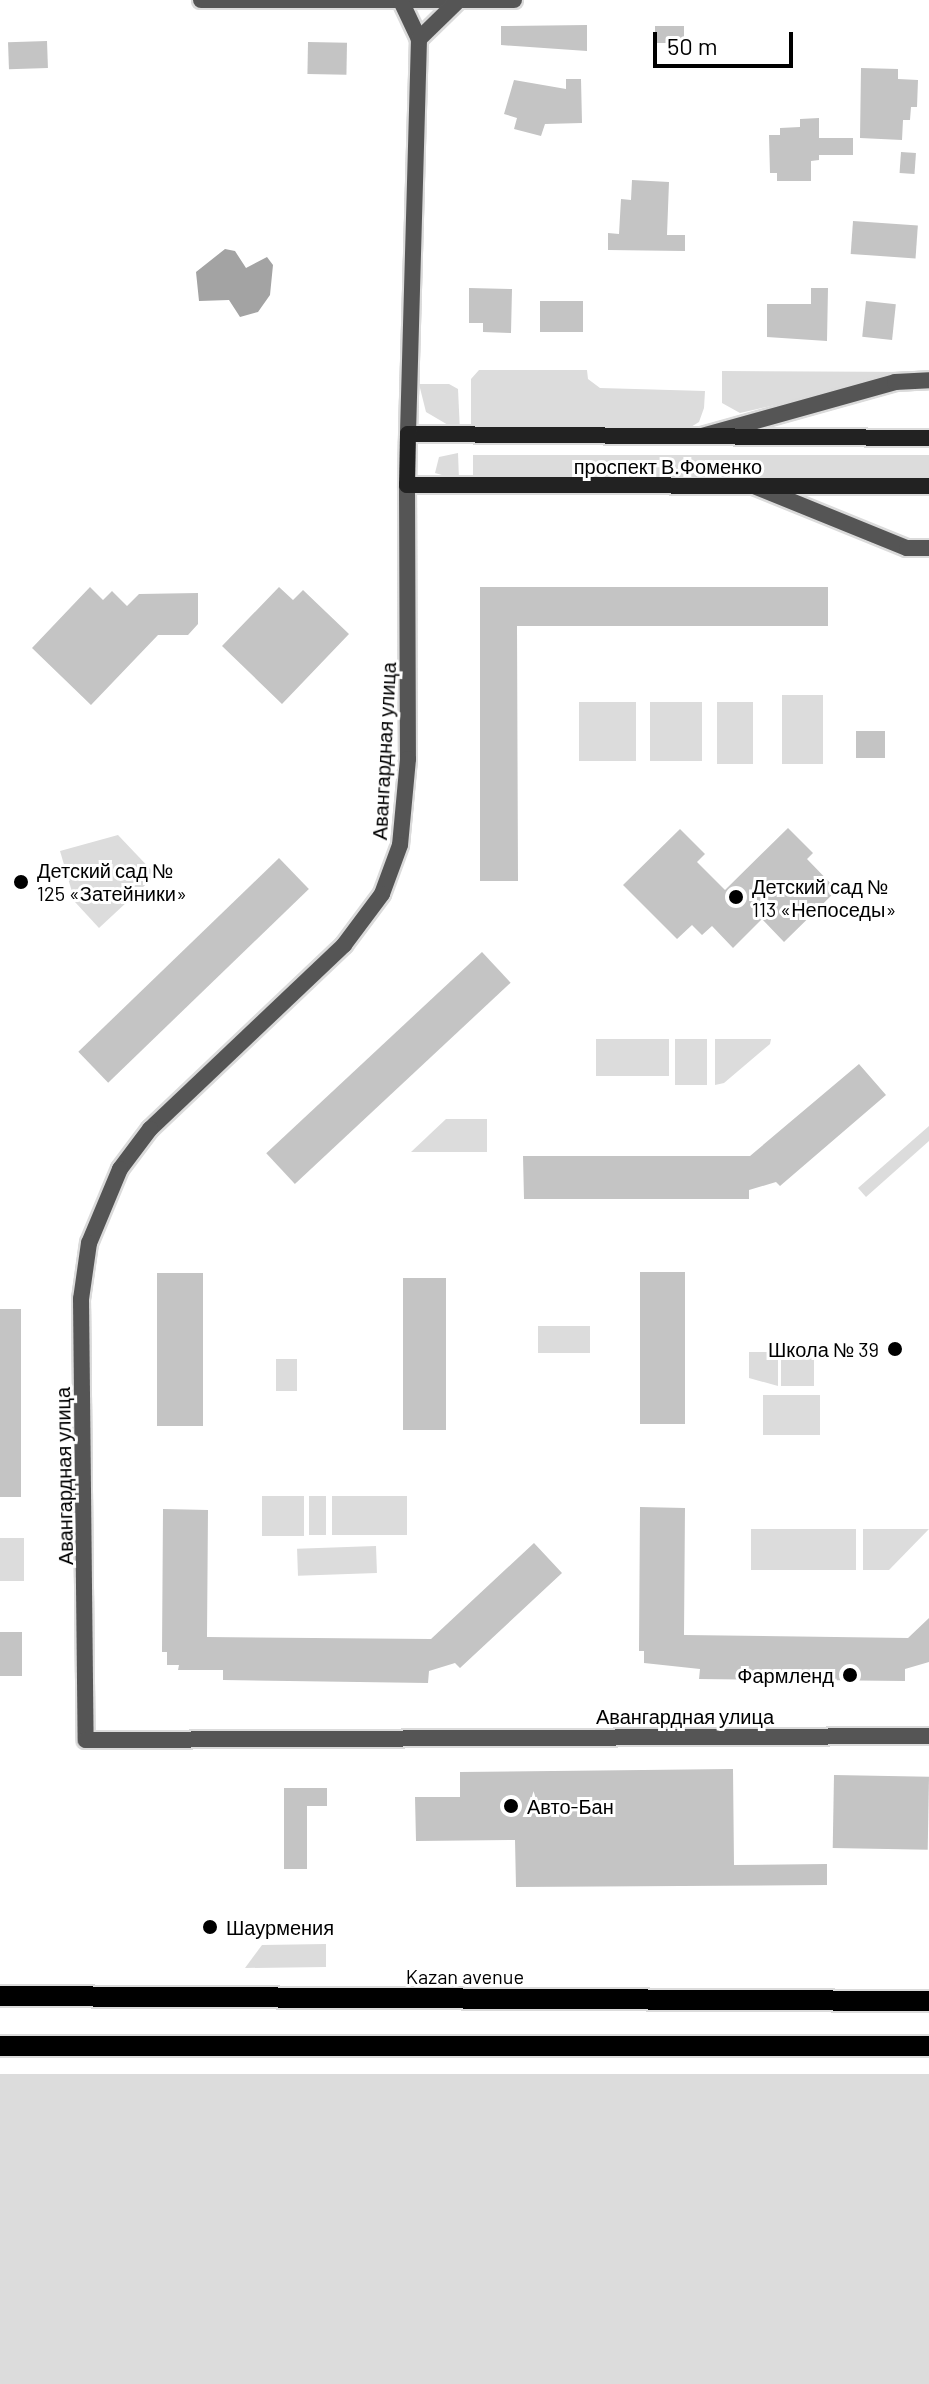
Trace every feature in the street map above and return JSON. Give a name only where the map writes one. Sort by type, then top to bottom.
[{"type":"main road","name":"проспект В.Фоменко","points":[[408,434],[929,438]]},
{"type":"main road","points":[[407,485],[408,434]]},
{"type":"main road","name":"проспект В.Фоменко","points":[[407,485],[929,486]]},
{"type":"main road","name":"Kazan avenue","points":[[0,1996],[929,2001]]},
{"type":"main road","points":[[0,2046],[929,2046]]},
{"type":"street","points":[[201,0],[514,0]]},
{"type":"street","points":[[401,1],[419,39],[408,434]]},
{"type":"street","points":[[419,39],[458,1]]},
{"type":"street","points":[[695,438],[895,382],[929,380]]},
{"type":"street","name":"Авангардная улица","points":[[407,485],[408,759],[400,845],[382,894],[344,945],[150,1129],[120,1169],[89,1243],[81,1299],[86,1740],[929,1736]]},
{"type":"street","points":[[752,485],[907,548],[929,548]]},
{"type":"shaded area","points":[[225,249],[235,251],[246,268],[267,257],[273,265],[270,295],[258,312],[240,317],[229,300],[199,301],[196,272]]},
{"type":"shaded area","points":[[479,370],[587,370],[588,379],[600,388],[705,391],[704,408],[699,422],[686,430],[471,431],[471,379]]},
{"type":"shaded area","points":[[722,371],[920,372],[740,413],[722,403]]},
{"type":"shaded area","points":[[419,384],[449,384],[458,389],[460,432],[426,412]]},
{"type":"shaded area","points":[[458,453],[459,480],[435,473],[439,457]]},
{"type":"shaded area","points":[[473,455],[929,455],[929,479],[473,479]]},
{"type":"shaded area","points":[[782,695],[823,695],[823,764],[782,764]]},
{"type":"shaded area","points":[[579,702],[636,702],[636,761],[579,761]]},
{"type":"shaded area","points":[[650,702],[702,702],[702,761],[650,761]]},
{"type":"shaded area","points":[[717,702],[753,702],[753,764],[717,764]]},
{"type":"shaded area","points":[[118,835],[156,875],[99,928],[75,902],[60,851]]},
{"type":"shaded area","points":[[596,1039],[669,1039],[669,1076],[596,1076]]},
{"type":"shaded area","points":[[675,1039],[707,1039],[707,1085],[675,1085]]},
{"type":"shaded area","points":[[715,1039],[771,1039],[770,1044],[724,1083],[715,1085]]},
{"type":"shaded area","points":[[446,1119],[487,1119],[487,1152],[411,1152]]},
{"type":"shaded area","points":[[929,1126],[929,1141],[866,1197],[858,1188]]},
{"type":"shaded area","points":[[538,1326],[590,1326],[590,1353],[538,1353]]},
{"type":"shaded area","points":[[749,1352],[778,1352],[778,1386],[749,1378]]},
{"type":"shaded area","points":[[781,1352],[814,1352],[814,1386],[781,1386]]},
{"type":"shaded area","points":[[276,1359],[297,1359],[297,1391],[276,1391]]},
{"type":"shaded area","points":[[763,1395],[820,1395],[820,1435],[763,1435]]},
{"type":"shaded area","points":[[262,1496],[304,1496],[304,1536],[262,1536]]},
{"type":"shaded area","points":[[309,1496],[326,1496],[326,1535],[309,1535]]},
{"type":"shaded area","points":[[332,1496],[407,1496],[407,1535],[332,1535]]},
{"type":"shaded area","points":[[751,1529],[856,1529],[856,1570],[751,1570]]},
{"type":"shaded area","points":[[863,1529],[929,1529],[889,1570],[863,1570]]},
{"type":"shaded area","points":[[0,1538],[24,1538],[24,1581],[0,1581]]},
{"type":"shaded area","points":[[376,1546],[377,1573],[298,1576],[297,1549]]},
{"type":"shaded area","points":[[326,1944],[326,1967],[245,1968],[262,1945]]},
{"type":"shaded area","points":[[0,2074],[929,2074],[929,2384],[0,2384]]},
{"type":"building","points":[[587,25],[587,51],[501,45],[501,26]]},
{"type":"building","points":[[655,26],[684,26],[684,43],[655,43]]},
{"type":"building","points":[[47,41],[48,68],[9,69],[8,42]]},
{"type":"building","points":[[308,42],[347,43],[346,75],[307,74]]},
{"type":"building","points":[[861,68],[898,69],[898,79],[918,80],[917,107],[911,107],[910,120],[903,120],[902,140],[860,138]]},
{"type":"building","points":[[566,79],[581,79],[582,123],[545,124],[541,136],[514,129],[517,118],[504,114],[514,80],[566,89]]},
{"type":"building","points":[[819,118],[819,138],[853,138],[853,155],[819,155],[819,160],[811,161],[811,181],[777,181],[777,173],[770,173],[769,135],[780,135],[780,128],[800,127],[800,119]]},
{"type":"building","points":[[901,152],[916,153],[914,174],[900,173]]},
{"type":"building","points":[[632,180],[669,182],[667,235],[685,235],[685,251],[608,250],[608,233],[619,234],[621,199],[631,200]]},
{"type":"building","points":[[853,221],[918,226],[916,258],[851,254]]},
{"type":"building","points":[[469,288],[512,289],[511,333],[483,332],[483,323],[469,323]]},
{"type":"building","points":[[811,288],[828,288],[827,341],[767,337],[767,304],[811,304]]},
{"type":"building","points":[[540,301],[583,301],[583,332],[540,332]]},
{"type":"building","points":[[866,301],[896,304],[892,340],[862,337]]},
{"type":"building","points":[[90,587],[103,600],[112,591],[127,606],[139,594],[198,593],[198,624],[188,635],[158,635],[91,705],[32,648]]},
{"type":"building","points":[[279,587],[293,600],[303,590],[349,634],[282,704],[222,646]]},
{"type":"building","points":[[480,587],[828,587],[828,626],[517,626],[518,881],[480,881]]},
{"type":"building","points":[[856,731],[885,731],[885,758],[856,758]]},
{"type":"building","points":[[788,828],[813,853],[807,859],[837,890],[784,942],[762,919],[733,948],[712,926],[702,935],[692,925],[677,939],[623,885],[680,829],[705,854],[697,862],[725,890]]},
{"type":"building","points":[[279,858],[309,889],[108,1083],[78,1052]]},
{"type":"building","points":[[482,952],[511,983],[295,1184],[266,1153]]},
{"type":"building","points":[[859,1064],[886,1095],[780,1186],[776,1182],[749,1190],[749,1199],[524,1199],[523,1156],[750,1156]]},
{"type":"building","points":[[640,1272],[685,1272],[685,1424],[640,1424]]},
{"type":"building","points":[[157,1273],[203,1273],[203,1426],[157,1426]]},
{"type":"building","points":[[403,1278],[446,1278],[446,1430],[403,1430]]},
{"type":"building","points":[[0,1309],[21,1309],[21,1497],[0,1497]]},
{"type":"building","points":[[640,1507],[685,1508],[684,1635],[908,1638],[929,1618],[929,1662],[905,1669],[905,1681],[699,1679],[700,1669],[644,1663],[644,1651],[639,1651]]},
{"type":"building","points":[[163,1509],[208,1510],[207,1637],[431,1639],[534,1543],[562,1573],[460,1668],[455,1663],[429,1671],[428,1683],[223,1680],[223,1670],[178,1670],[179,1665],[167,1665],[167,1652],[162,1652]]},
{"type":"building","points":[[0,1632],[22,1632],[22,1676],[0,1676]]},
{"type":"building","points":[[733,1769],[734,1865],[827,1864],[827,1885],[516,1887],[515,1840],[416,1841],[415,1797],[460,1797],[460,1772]]},
{"type":"building","points":[[834,1775],[929,1777],[928,1850],[833,1848]]},
{"type":"building","points":[[284,1788],[327,1788],[327,1806],[307,1806],[307,1869],[284,1869]]},
{"type":"place","name":"Детский сад № 125 «Затейники»","points":[[21,882]]},
{"type":"place","name":"Детский сад № 113 «Непоседы»","points":[[736,897]]},
{"type":"place","name":"Школа № 39","points":[[895,1349]]},
{"type":"place","name":"Фармленд","points":[[850,1675]]},
{"type":"place","name":"Авто-Бан","points":[[511,1806]]},
{"type":"place","name":"Шаурмения","points":[[210,1927]]}]
